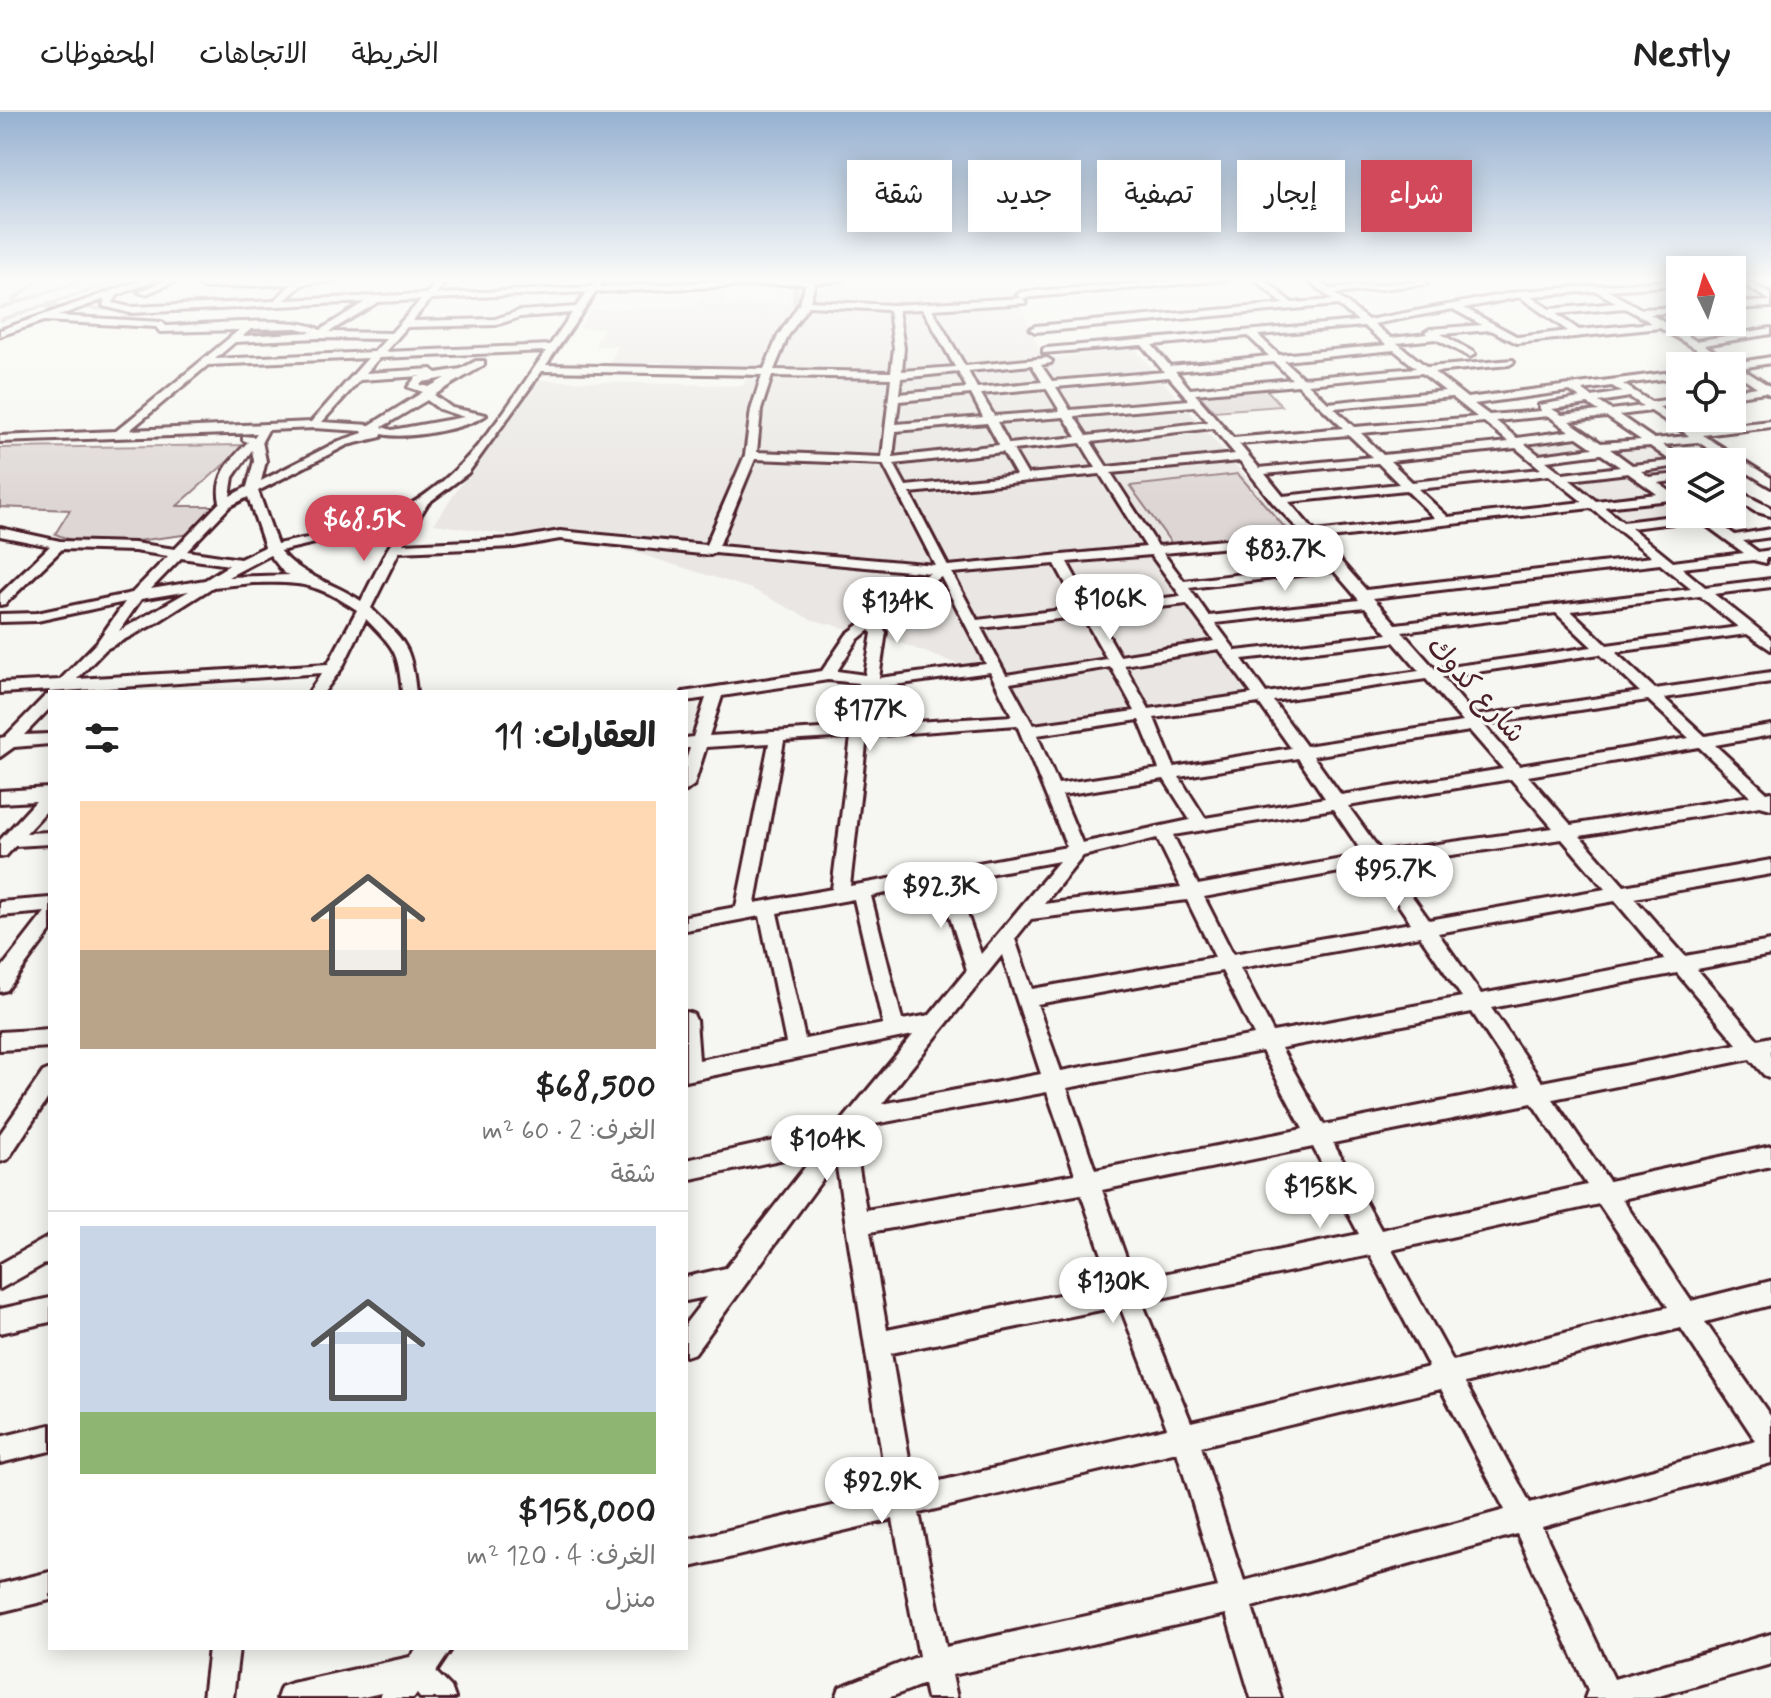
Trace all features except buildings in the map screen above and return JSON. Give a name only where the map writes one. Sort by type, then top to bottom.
[{"type":"street","points":[[116,436],[214,354]]},
{"type":"street","points":[[275,354],[292,358]]},
{"type":"street","points":[[204,362],[397,354]]},
{"type":"street","points":[[61,688],[101,646],[136,597],[226,503],[358,437],[480,363],[489,354]]},
{"type":"street","points":[[101,646],[209,586],[242,563],[272,549],[376,525],[407,511],[464,471],[551,354]]},
{"type":"street","points":[[710,551],[751,455],[756,410],[775,354]]},
{"type":"street","points":[[898,354],[887,461],[1026,726],[1077,851]]},
{"type":"street","points":[[953,354],[1023,478]]},
{"type":"street","points":[[541,368],[896,375],[1035,363],[1049,356],[1071,354]]},
{"type":"street","name":"شارع كدوك","points":[[1153,354],[1680,963],[1762,1048],[1771,1069]]},
{"type":"street","points":[[1273,354],[1445,521]]},
{"type":"street","points":[[893,398],[1049,385],[1310,354]]},
{"type":"street","points":[[1404,354],[1771,646]]},
{"type":"street","points":[[314,425],[376,355]]},
{"type":"street","points":[[1746,363],[1771,358]]},
{"type":"street","points":[[890,428],[1067,413],[1301,382],[1509,362]]},
{"type":"street","points":[[355,377],[430,373],[480,363]]},
{"type":"street","points":[[1035,363],[1155,551],[1339,803],[1771,1440]]},
{"type":"street","points":[[431,391],[413,387],[420,379],[464,372]]},
{"type":"street","points":[[1746,375],[1769,390]]},
{"type":"street","points":[[1464,402],[1666,376]]},
{"type":"street","points":[[1614,383],[1716,448]]},
{"type":"street","points":[[1572,388],[1666,452]]},
{"type":"street","points":[[1746,392],[1769,390]]},
{"type":"street","points":[[431,391],[430,399],[436,404],[461,415],[507,415]]},
{"type":"street","points":[[1325,406],[1452,394]]},
{"type":"street","points":[[1526,394],[1666,492]]},
{"type":"street","points":[[1551,413],[1590,400],[1632,394]]},
{"type":"street","points":[[1229,442],[1551,413],[1609,413],[1666,404]]},
{"type":"street","points":[[358,437],[451,425],[481,415]]},
{"type":"street","points":[[1535,459],[1652,443],[1692,433],[1771,424]]},
{"type":"street","points":[[0,439],[314,425],[373,428],[392,433]]},
{"type":"street","points":[[751,455],[887,461],[1214,425]]},
{"type":"street","points":[[226,503],[222,493],[230,469],[263,433],[262,426]]},
{"type":"street","points":[[223,429],[256,441]]},
{"type":"street","points":[[1254,472],[1582,435],[1636,431],[1692,433]]},
{"type":"street","points":[[256,441],[260,461],[252,492],[272,549],[289,570]]},
{"type":"street","points":[[902,490],[1241,457]]},
{"type":"street","points":[[1277,500],[1666,464]]},
{"type":"street","points":[[1746,468],[1771,484]]},
{"type":"street","points":[[1746,472],[1771,472]]},
{"type":"street","points":[[1647,481],[1666,479]]},
{"type":"street","points":[[1746,488],[1771,484]]},
{"type":"street","points":[[318,690],[335,668],[375,582],[395,548],[416,513],[437,490]]},
{"type":"street","points":[[395,548],[514,543],[560,535],[944,570],[1310,536],[1666,498]]},
{"type":"street","points":[[1746,507],[1771,498]]},
{"type":"street","points":[[1746,500],[1771,512]]},
{"type":"street","points":[[1620,526],[1666,520]]},
{"type":"street","points":[[1718,528],[1764,555],[1771,567]]},
{"type":"street","points":[[1732,539],[1771,533]]},
{"type":"street","points":[[2,534],[59,545],[134,547],[289,570],[364,609],[400,646],[406,660],[409,690]]},
{"type":"street","points":[[0,601],[59,545]]},
{"type":"street","points":[[1207,620],[1667,563],[1764,555]]},
{"type":"street","points":[[1059,560],[1145,715],[1168,772],[1201,825]]},
{"type":"street","points":[[973,625],[1088,611],[1338,567]]},
{"type":"street","points":[[827,675],[852,637],[870,623],[884,596],[920,584],[944,570]]},
{"type":"street","points":[[0,618],[40,616],[209,586],[282,578],[318,583]]},
{"type":"street","points":[[688,696],[827,675],[850,674],[871,681],[1087,668],[1115,661],[1393,633],[1558,607],[1769,584]]},
{"type":"street","points":[[1558,607],[1769,801]]},
{"type":"street","points":[[840,894],[863,688],[871,681],[879,632],[870,623]]},
{"type":"street","points":[[694,742],[1026,726],[1145,715],[1750,629]]},
{"type":"street","points":[[0,688],[61,688],[149,677],[335,668]]},
{"type":"street","points":[[139,690],[149,677]]},
{"type":"street","points":[[1052,791],[1771,677]]},
{"type":"street","points":[[688,774],[694,742],[715,694]]},
{"type":"street","points":[[3,745],[48,701]]},
{"type":"street","points":[[688,923],[1077,851],[1162,831],[1771,730]]},
{"type":"street","points":[[3,745],[48,739]]},
{"type":"street","points":[[744,912],[777,739]]},
{"type":"street","points":[[0,797],[48,795]]},
{"type":"street","points":[[4,846],[48,797]]},
{"type":"street","points":[[1026,913],[1194,892],[1376,859],[1769,801]]},
{"type":"street","points":[[1162,831],[1268,1043],[1524,1518],[1604,1697],[1771,1649]]},
{"type":"street","points":[[4,846],[48,838]]},
{"type":"street","points":[[688,1341],[732,1279],[857,1118],[1077,851]]},
{"type":"street","points":[[1025,998],[1771,867]]},
{"type":"street","points":[[945,876],[977,971]]},
{"type":"street","points":[[861,891],[894,1030]]},
{"type":"street","points":[[0,909],[48,905]]},
{"type":"street","points":[[767,908],[797,1049]]},
{"type":"street","points":[[0,984],[48,921]]},
{"type":"street","points":[[1005,938],[1126,1292],[1192,1457],[1266,1698]]},
{"type":"street","points":[[857,1118],[1771,948]]},
{"type":"street","points":[[688,1071],[935,1022]]},
{"type":"street","points":[[0,1041],[48,1038]]},
{"type":"street","points":[[857,1223],[1088,1182],[1762,1048]]},
{"type":"street","points":[[4,1141],[48,1081]]},
{"type":"street","points":[[688,1170],[843,1136]]},
{"type":"street","points":[[843,1136],[903,1501],[942,1698]]},
{"type":"street","points":[[877,1344],[1605,1194],[1771,1156]]},
{"type":"street","points":[[0,1277],[48,1249]]},
{"type":"street","points":[[688,1289],[732,1279]]},
{"type":"street","points":[[688,1554],[1447,1375],[1771,1293]]},
{"type":"street","points":[[0,1321],[48,1310]]},
{"type":"street","points":[[0,1450],[48,1438]]},
{"type":"street","points":[[851,1698],[937,1664],[1234,1598],[1771,1450]]},
{"type":"street","points":[[0,1598],[48,1586]]},
{"type":"street","points":[[218,1698],[224,1650]]},
{"type":"street","points":[[394,1698],[435,1650]]},
{"type":"street","points":[[292,1698],[415,1671]]},
{"type":"street","points":[[415,1671],[440,1698]]},
{"type":"shaded area","points":[[614,354],[1041,354],[1043,359],[1084,354],[1139,354],[1296,535],[1152,550],[1263,704],[1031,739],[990,676],[895,641],[810,619],[752,589],[634,552],[434,524],[533,380],[743,386],[754,365],[667,367],[661,362],[609,366]]},
{"type":"shaded area","points":[[1264,387],[1282,406],[1214,411],[1197,393]]},
{"type":"shaded area","points":[[1579,435],[1597,449],[1541,456],[1523,442]]},
{"type":"shaded area","points":[[1652,444],[1666,454],[1666,462],[1634,466],[1611,448]]},
{"type":"shaded area","points":[[246,445],[177,506],[214,506],[191,534],[90,547],[55,534],[70,510],[0,507],[0,448]]},
{"type":"shaded area","points":[[1626,470],[1659,493],[1593,500],[1566,478]]},
{"type":"shaded area","points":[[1238,474],[1287,530],[1172,544],[1130,486]]},
{"type":"shaded area","points":[[1666,499],[1666,518],[1622,524],[1603,505]]}]
